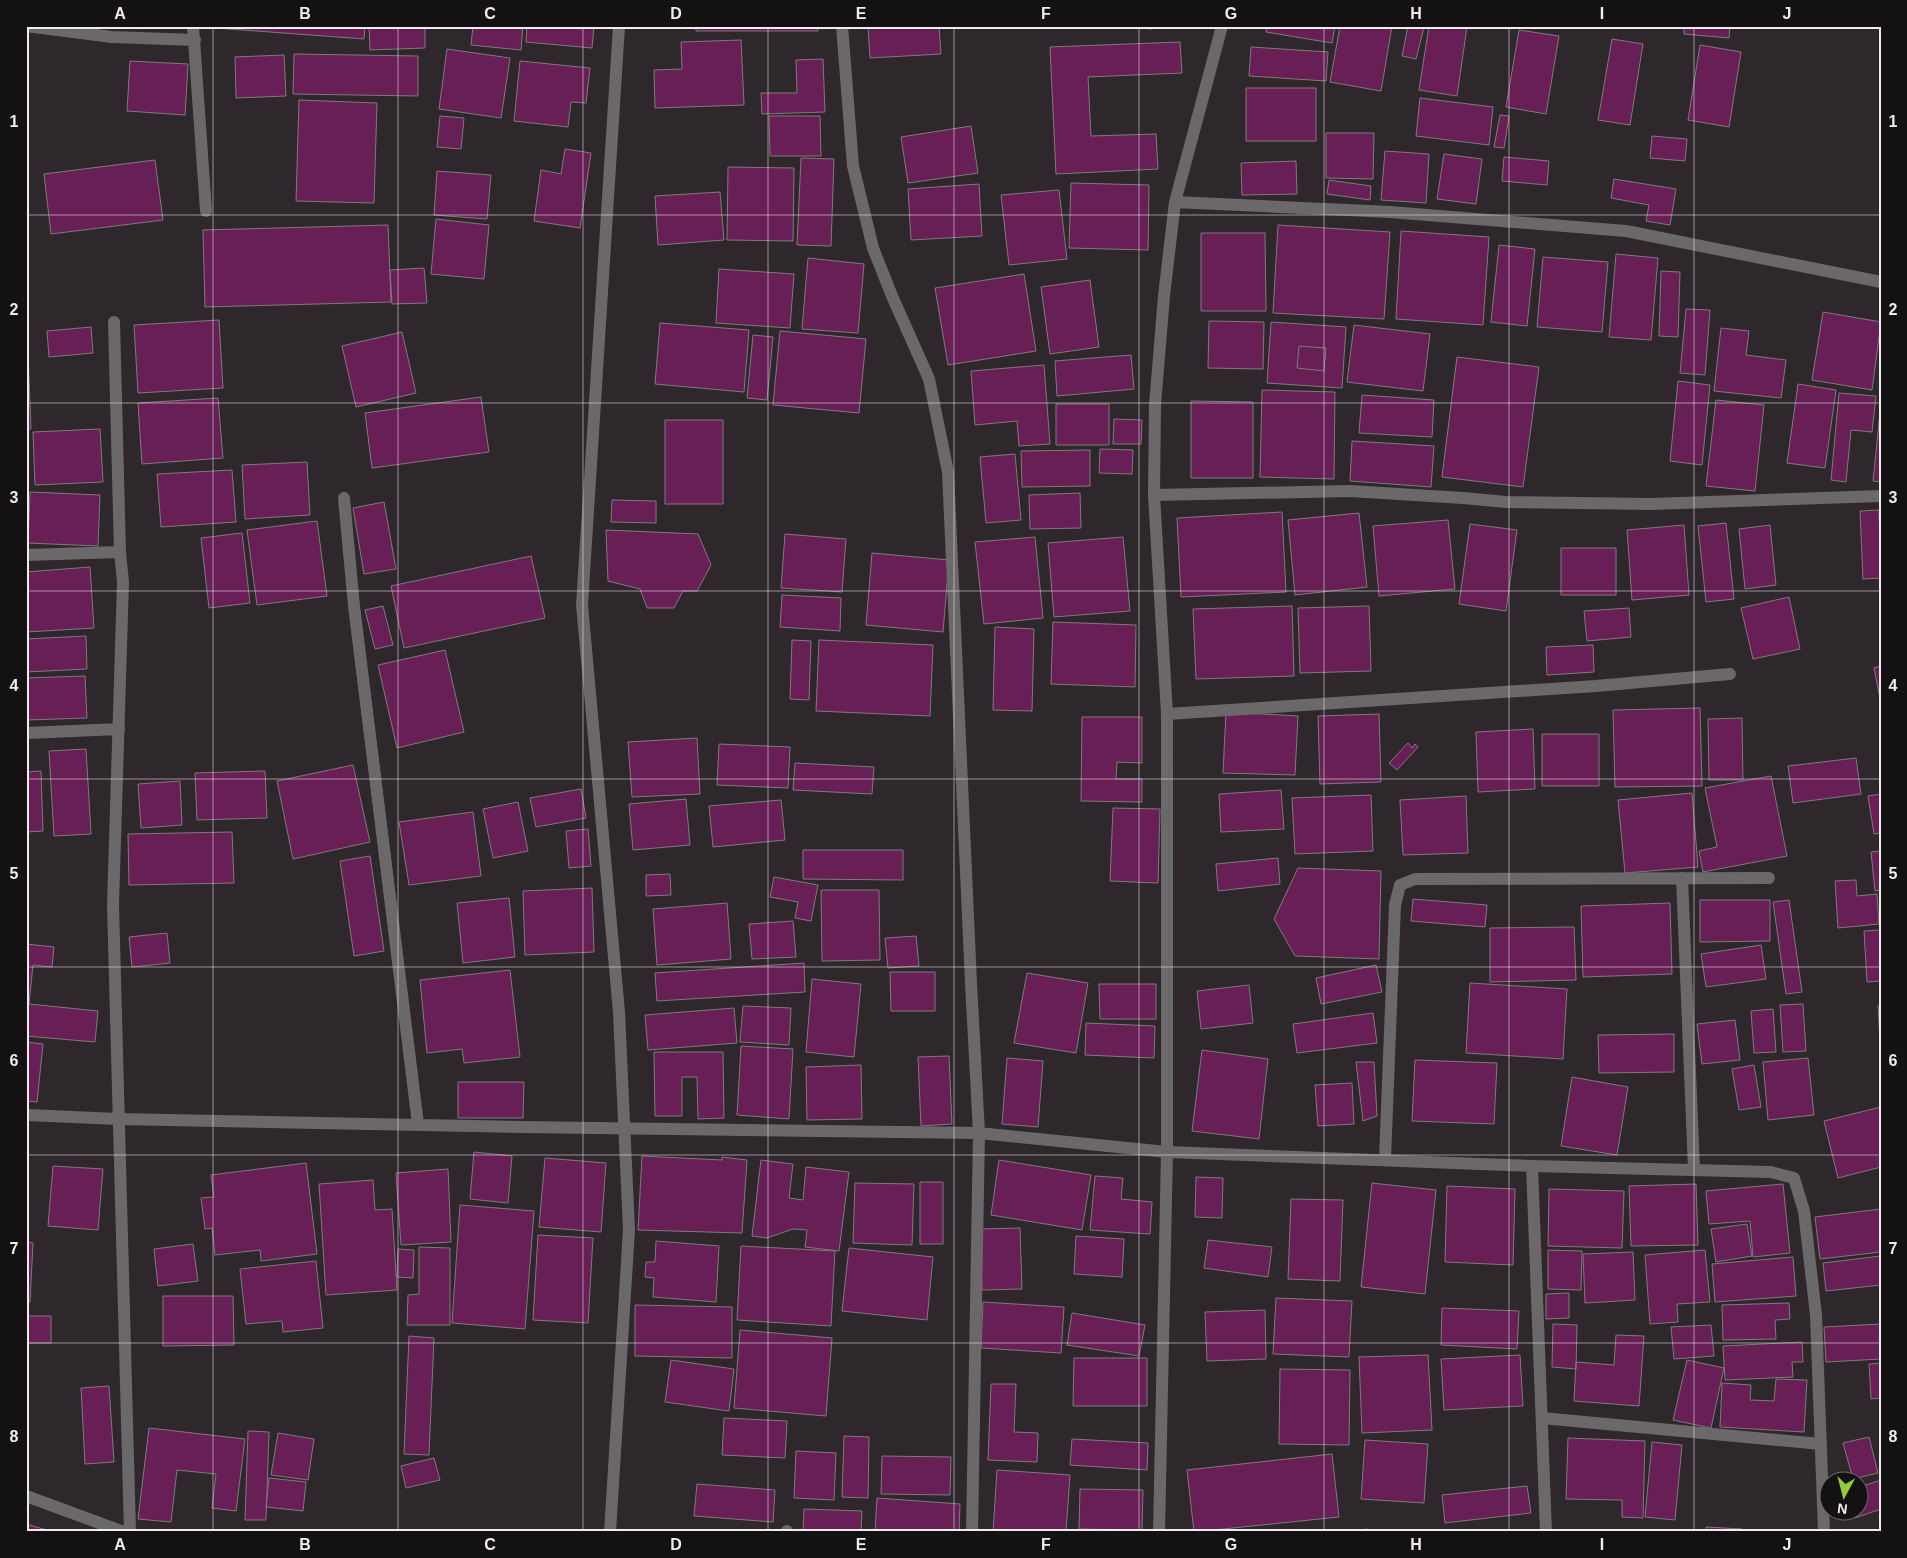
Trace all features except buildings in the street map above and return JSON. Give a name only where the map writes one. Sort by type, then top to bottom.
[{"type":"street","points":[[26,26],[112,37],[195,40]]},
{"type":"street","points":[[193,26],[206,211]]},
{"type":"street","points":[[610,1532],[629,1230],[619,1012],[582,605],[619,26]]},
{"type":"street","points":[[842,26],[853,166],[873,248],[892,296],[930,379],[948,472],[979,1133],[972,1532]]},
{"type":"street","points":[[1159,1532],[1167,1152],[1167,714],[1154,495],[1155,404],[1164,296],[1175,202],[1222,26]]},
{"type":"street","points":[[1175,202],[1390,212],[1626,230],[1881,282]]},
{"type":"street","points":[[114,322],[120,552],[123,582],[120,729],[113,905],[130,1532]]},
{"type":"street","points":[[1154,495],[1350,491],[1506,502],[1651,504],[1881,496]]},
{"type":"street","points":[[344,498],[354,606],[418,1124]]},
{"type":"street","points":[[26,555],[120,552]]},
{"type":"street","points":[[1167,714],[1596,686],[1730,674]]},
{"type":"street","points":[[26,733],[120,729]]},
{"type":"street","points":[[1682,878],[1694,1169]]},
{"type":"street","points":[[1385,1159],[1395,905],[1400,885],[1415,879],[1769,878]]},
{"type":"street","points":[[26,1115],[118,1119],[521,1127],[979,1133],[1167,1152],[1532,1166],[1771,1172],[1794,1178],[1804,1211],[1816,1316],[1824,1532]]},
{"type":"street","points":[[1532,1166],[1546,1532]]},
{"type":"street","points":[[1542,1418],[1821,1444]]},
{"type":"street","points":[[26,1496],[124,1532]]}]
